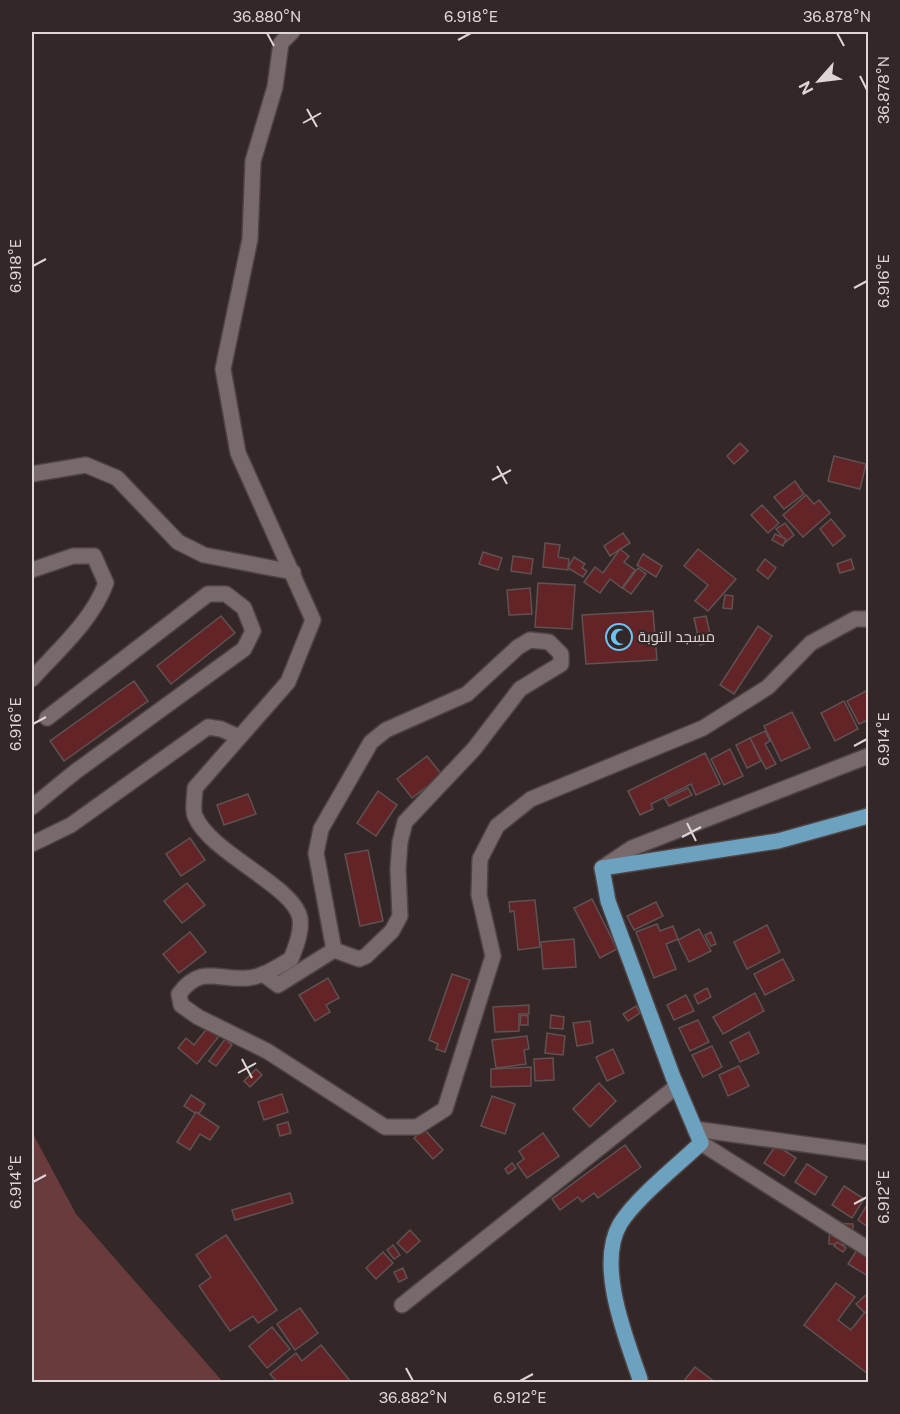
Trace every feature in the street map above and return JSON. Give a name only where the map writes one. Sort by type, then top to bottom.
[{"type":"main road","points":[[639,1383],[640,1379],[619,1316],[610,1258],[620,1225],[698,1136],[608,901],[602,868],[778,842],[868,816]]},
{"type":"street","points":[[292,32],[281,43],[275,87],[253,161],[250,239],[223,369],[238,453],[313,620],[288,682],[195,788],[195,815],[210,836],[285,896],[299,916],[300,932],[291,959],[263,974],[250,978],[198,976],[188,981],[179,994],[179,999],[188,1012],[267,1051],[385,1128],[417,1127],[445,1109],[493,956],[479,895],[480,859],[497,826],[531,799],[703,728],[768,687],[811,643],[855,619],[868,619]]},
{"type":"street","points":[[32,474],[86,465],[117,478],[178,542],[204,555],[293,572]]},
{"type":"street","points":[[32,570],[73,556],[94,556],[106,583],[100,599],[88,618],[32,679]]},
{"type":"street","points":[[32,807],[75,772],[244,649],[253,631],[244,608],[226,594],[208,594],[47,717]]},
{"type":"street","points":[[530,640],[549,642],[561,654],[561,664],[520,689],[474,749],[405,822],[400,842],[398,869],[400,916],[392,931],[366,956],[359,959],[334,950],[316,854],[321,829],[371,742],[394,726],[467,694],[518,647],[530,640]]},
{"type":"street","points":[[32,842],[71,825],[208,727],[221,729],[239,737]]},
{"type":"street","points":[[602,868],[632,848],[868,756]]},
{"type":"street","points":[[263,974],[278,985],[334,950]]},
{"type":"street","points":[[402,1305],[677,1086]]},
{"type":"street","points":[[698,1136],[868,1154]]},
{"type":"street","points":[[698,1136],[868,1249]]},
{"type":"shaded area","points":[[32,1132],[76,1214],[223,1382],[32,1382]]},
{"type":"building","points":[[740,443],[748,451],[734,464],[727,456]]},
{"type":"building","points":[[834,456],[866,464],[860,489],[828,481]]},
{"type":"building","points":[[795,481],[804,494],[784,509],[774,497]]},
{"type":"building","points":[[806,495],[814,504],[819,500],[830,513],[803,537],[783,515]]},
{"type":"building","points":[[762,505],[779,523],[768,533],[751,515]]},
{"type":"building","points":[[831,519],[845,536],[833,546],[820,529]]},
{"type":"building","points":[[785,523],[794,535],[786,542],[776,529]]},
{"type":"building","points":[[623,533],[630,543],[610,556],[604,546]]},
{"type":"building","points":[[775,534],[786,539],[783,546],[772,540]]},
{"type":"building","points":[[545,543],[560,545],[558,557],[569,559],[568,570],[543,567]]},
{"type":"building","points":[[620,549],[629,556],[624,562],[635,570],[622,588],[610,579],[600,593],[584,582],[595,567],[603,573]]},
{"type":"building","points":[[698,549],[736,579],[708,611],[695,601],[708,585],[684,566]]},
{"type":"building","points":[[483,552],[502,558],[498,570],[479,564]]},
{"type":"building","points":[[643,554],[662,566],[656,577],[637,565]]},
{"type":"building","points":[[513,556],[533,559],[531,574],[511,571]]},
{"type":"building","points":[[574,557],[585,564],[582,568],[587,571],[583,577],[568,568]]},
{"type":"building","points":[[765,559],[776,568],[768,579],[757,570]]},
{"type":"building","points":[[851,559],[854,569],[840,573],[837,564]]},
{"type":"building","points":[[638,568],[646,574],[631,594],[623,588]]},
{"type":"building","points":[[538,583],[575,585],[572,629],[535,627]]},
{"type":"building","points":[[530,588],[532,614],[509,615],[507,590]]},
{"type":"building","points":[[725,595],[733,596],[732,609],[723,608]]},
{"type":"building","name":"مسجد التوبة","points":[[653,611],[657,660],[586,664],[582,615]]},
{"type":"building","points":[[221,616],[235,633],[171,684],[157,666]]},
{"type":"building","points":[[706,616],[712,642],[700,645],[694,618]]},
{"type":"building","points":[[758,626],[772,636],[734,694],[720,685]]},
{"type":"building","points":[[134,681],[148,701],[64,761],[50,741]]},
{"type":"building","points":[[868,690],[868,720],[859,724],[847,701]]},
{"type":"building","points":[[844,701],[858,729],[835,741],[821,713]]},
{"type":"building","points":[[792,712],[810,748],[781,761],[764,726]]},
{"type":"building","points":[[765,731],[770,741],[765,744],[776,764],[766,769],[750,738]]},
{"type":"building","points":[[750,738],[761,761],[747,768],[736,745]]},
{"type":"building","points":[[730,749],[743,776],[724,785],[711,759]]},
{"type":"building","points":[[705,753],[720,784],[696,795],[691,784],[651,804],[653,809],[640,815],[628,791]]},
{"type":"building","points":[[427,756],[442,775],[412,798],[397,779]]},
{"type":"building","points":[[688,788],[692,795],[669,806],[665,799]]},
{"type":"building","points":[[378,791],[397,805],[376,836],[357,823]]},
{"type":"building","points":[[248,794],[256,814],[224,825],[217,805]]},
{"type":"building","points":[[190,838],[205,860],[181,876],[166,854]]},
{"type":"building","points":[[368,850],[383,921],[360,926],[345,854]]},
{"type":"building","points":[[187,883],[205,905],[182,923],[164,901]]},
{"type":"building","points":[[592,899],[617,949],[600,958],[574,908]]},
{"type":"building","points":[[535,900],[540,947],[518,950],[514,911],[510,912],[509,902]]},
{"type":"building","points":[[656,902],[663,916],[634,930],[627,916]]},
{"type":"building","points":[[657,924],[660,931],[673,926],[678,939],[666,944],[676,969],[654,978],[636,932]]},
{"type":"building","points":[[767,925],[780,952],[747,969],[734,942]]},
{"type":"building","points":[[699,929],[711,951],[689,962],[678,940]]},
{"type":"building","points":[[190,932],[206,952],[179,973],[163,954]]},
{"type":"building","points":[[711,932],[716,944],[711,946],[705,935]]},
{"type":"building","points":[[574,939],[576,967],[543,969],[541,942]]},
{"type":"building","points":[[783,959],[794,980],[765,995],[754,974]]},
{"type":"building","points":[[452,974],[470,980],[445,1052],[436,1049],[438,1044],[429,1040]]},
{"type":"building","points":[[328,978],[339,998],[326,1005],[330,1012],[315,1021],[299,995]]},
{"type":"building","points":[[707,988],[711,997],[698,1004],[694,995]]},
{"type":"building","points":[[755,993],[764,1011],[723,1034],[713,1017]]},
{"type":"building","points":[[686,995],[694,1011],[674,1020],[667,1005]]},
{"type":"building","points":[[529,1005],[529,1014],[519,1014],[519,1031],[495,1032],[493,1007]]},
{"type":"building","points":[[636,1006],[640,1013],[628,1021],[623,1014]]},
{"type":"building","points":[[521,1015],[528,1016],[528,1025],[520,1025]]},
{"type":"building","points":[[551,1015],[564,1017],[563,1029],[550,1028]]},
{"type":"building","points":[[698,1020],[709,1042],[690,1051],[679,1028]]},
{"type":"building","points":[[590,1021],[593,1043],[577,1046],[573,1023]]},
{"type":"building","points":[[208,1027],[219,1036],[197,1064],[178,1048],[186,1038],[194,1045]]},
{"type":"building","points":[[749,1032],[759,1053],[740,1062],[730,1042]]},
{"type":"building","points":[[547,1033],[565,1036],[563,1055],[545,1053]]},
{"type":"building","points":[[527,1036],[529,1049],[524,1050],[526,1064],[496,1068],[492,1040]]},
{"type":"building","points":[[225,1039],[232,1045],[216,1066],[209,1061]]},
{"type":"building","points":[[712,1046],[722,1067],[703,1077],[692,1055]]},
{"type":"building","points":[[613,1049],[624,1073],[607,1081],[596,1057]]},
{"type":"building","points":[[553,1058],[554,1080],[535,1081],[534,1059]]},
{"type":"building","points":[[739,1066],[749,1086],[728,1096],[719,1075]]},
{"type":"building","points":[[531,1067],[531,1086],[491,1087],[491,1069]]},
{"type":"building","points":[[256,1069],[262,1075],[250,1087],[244,1081]]},
{"type":"building","points":[[599,1083],[616,1101],[590,1127],[573,1109]]},
{"type":"building","points":[[282,1094],[288,1112],[264,1120],[258,1102]]},
{"type":"building","points":[[191,1095],[205,1104],[198,1115],[184,1106]]},
{"type":"building","points":[[492,1096],[515,1104],[505,1134],[481,1126]]},
{"type":"building","points":[[196,1112],[219,1127],[210,1140],[200,1134],[190,1150],[177,1142]]},
{"type":"building","points":[[288,1122],[291,1133],[280,1136],[277,1125]]},
{"type":"building","points":[[424,1129],[443,1150],[433,1159],[414,1138]]},
{"type":"building","points":[[543,1133],[559,1156],[527,1178],[517,1164],[524,1159],[519,1151]]},
{"type":"building","points":[[625,1145],[641,1167],[598,1198],[594,1193],[582,1202],[578,1197],[560,1210],[552,1199]]},
{"type":"building","points":[[776,1145],[796,1158],[784,1176],[764,1163]]},
{"type":"building","points":[[512,1163],[516,1168],[508,1174],[505,1169]]},
{"type":"building","points":[[807,1164],[827,1177],[815,1195],[795,1182]]},
{"type":"building","points":[[844,1186],[864,1199],[852,1218],[832,1205]]},
{"type":"building","points":[[290,1193],[293,1203],[235,1220],[232,1210]]},
{"type":"building","points":[[868,1203],[868,1227],[858,1220]]},
{"type":"building","points":[[830,1223],[853,1224],[852,1245],[829,1244]]},
{"type":"building","points":[[410,1230],[420,1241],[407,1253],[397,1243]]},
{"type":"building","points":[[226,1235],[277,1310],[258,1323],[253,1316],[230,1331],[199,1286],[211,1277],[196,1255]]},
{"type":"building","points":[[837,1242],[846,1248],[843,1252],[834,1246]]},
{"type":"building","points":[[393,1245],[400,1255],[394,1259],[387,1250]]},
{"type":"building","points":[[860,1245],[868,1251],[868,1276],[848,1264]]},
{"type":"building","points":[[383,1252],[393,1263],[376,1279],[366,1268]]},
{"type":"building","points":[[403,1268],[407,1278],[399,1282],[394,1272]]},
{"type":"building","points":[[836,1283],[855,1297],[838,1320],[851,1330],[865,1312],[868,1315],[868,1374],[804,1325]]},
{"type":"building","points":[[867,1294],[868,1309],[865,1313],[856,1304]]},
{"type":"building","points":[[300,1308],[318,1333],[295,1350],[277,1324]]},
{"type":"building","points":[[272,1327],[290,1349],[267,1368],[249,1346]]},
{"type":"building","points":[[321,1345],[351,1382],[277,1382],[270,1374],[296,1353],[302,1361]]},
{"type":"building","points":[[695,1367],[715,1382],[683,1382]]},
{"type":"place","name":"مسجد التوبة","points":[[619,637]]}]
